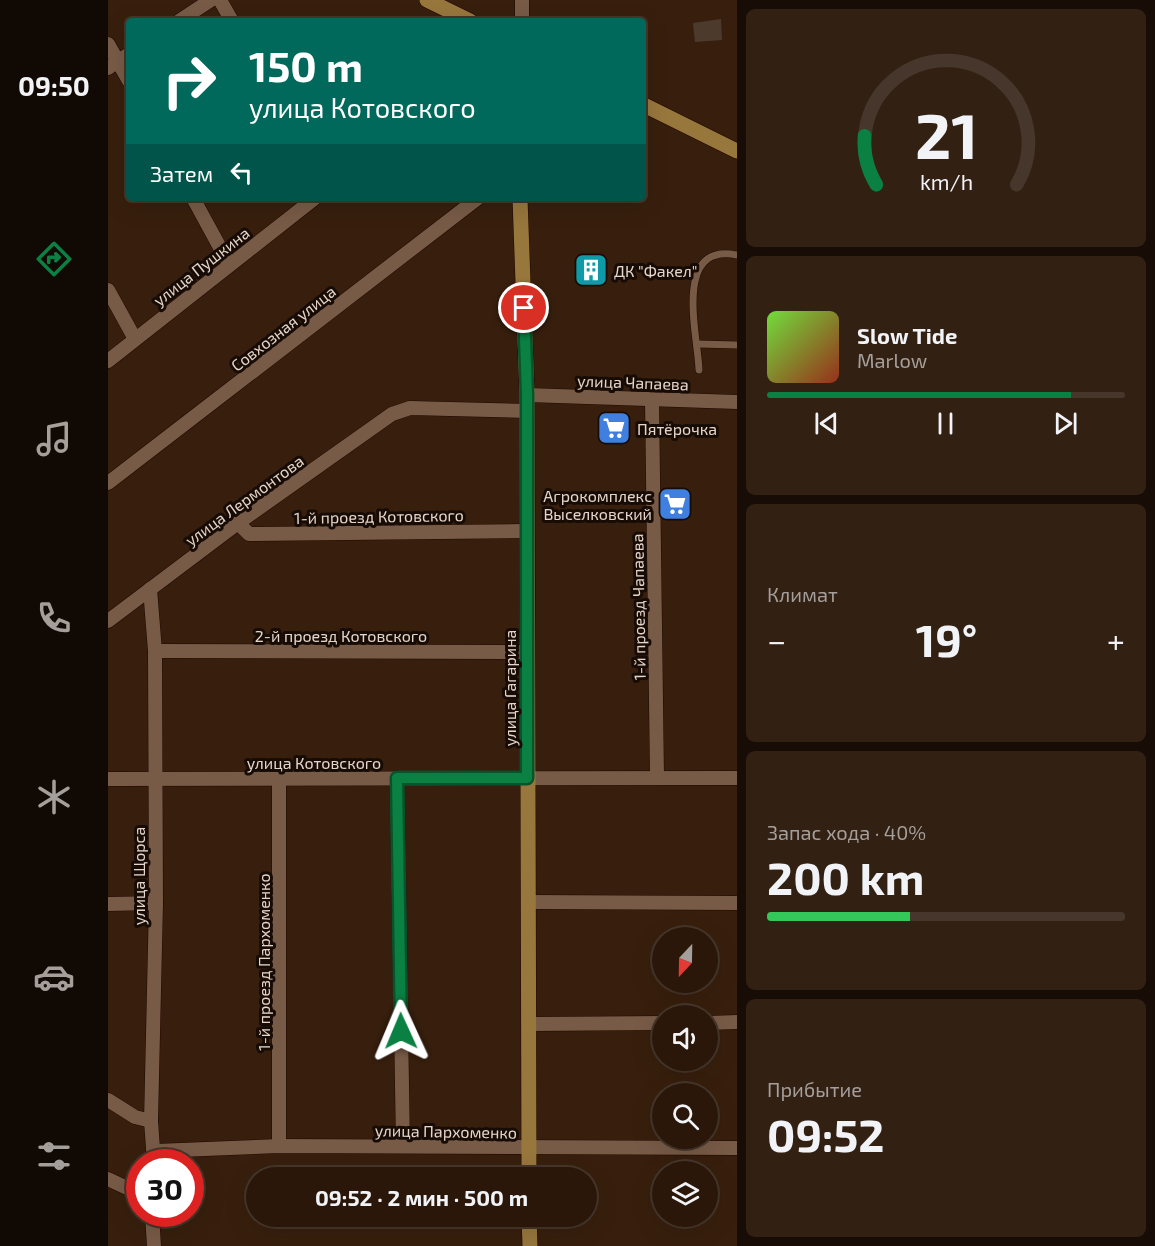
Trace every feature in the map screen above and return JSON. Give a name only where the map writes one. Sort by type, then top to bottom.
[{"type":"street","points":[[183,18],[210,0]]},
{"type":"street","points":[[220,0],[230,18]]},
{"type":"street","points":[[427,0],[464,18]]},
{"type":"street","points":[[522,0],[522,18]]},
{"type":"street","points":[[108,44],[126,76]]},
{"type":"street","points":[[646,106],[736,151]]},
{"type":"street","points":[[195,201],[229,264]]},
{"type":"street","name":"улица Пушкина","points":[[108,360],[311,201]]},
{"type":"street","name":"Совхозная улица","points":[[108,483],[474,201]]},
{"type":"street","name":"улица Гагарина","points":[[520,201],[527,403],[527,778],[530,902],[529,1167]]},
{"type":"street","points":[[108,290],[135,339]]},
{"type":"street","name":"улица Чапаева","points":[[401,409],[652,400],[736,402]]},
{"type":"street","name":"1-й проезд Чапаева","points":[[652,400],[657,777]]},
{"type":"street","name":"улица Лермонтова","points":[[108,621],[238,523],[401,409]]},
{"type":"street","name":"1-й проезд Котовского","points":[[238,523],[249,534],[526,531]]},
{"type":"street","name":"улица Щорса","points":[[150,589],[155,651],[156,903],[151,1121],[153,1149]]},
{"type":"street","name":"2-й проезд Котовского","points":[[155,651],[527,652]]},
{"type":"street","name":"1-й проезд Пархоменко","points":[[279,778],[279,1146]]},
{"type":"street","points":[[397,778],[403,1146]]},
{"type":"street","name":"улица Котовского","points":[[108,779],[736,778]]},
{"type":"street","points":[[530,902],[736,903]]},
{"type":"street","points":[[108,903],[156,903]]},
{"type":"street","points":[[530,1024],[652,1023]]},
{"type":"street","points":[[718,1023],[736,1023]]},
{"type":"street","points":[[108,1100],[135,1117],[151,1121]]},
{"type":"street","name":"улица Пархоменко","points":[[204,1153],[279,1146],[528,1149],[736,1148]]},
{"type":"street","points":[[108,1179],[126,1187]]},
{"type":"street","points":[[153,1227],[154,1246]]},
{"type":"street","points":[[529,1227],[530,1246]]},
{"type":"lane","points":[[699,370],[693,281],[709,258],[719,254],[736,255]]},
{"type":"lane","points":[[698,344],[736,345]]},
{"type":"shaded area","points":[[721,19],[722,40],[695,42],[693,23]]},
{"type":"place","name":"ДК \"Факел\"","points":[[591,270]]},
{"type":"place","name":"Пятёрочка","points":[[614,428]]},
{"type":"place","name":"Агрокомплекс Выселковский","points":[[675,504]]},
{"type":"route","points":[[401,1031],[397,778],[527,778],[527,395],[524,308]]}]
